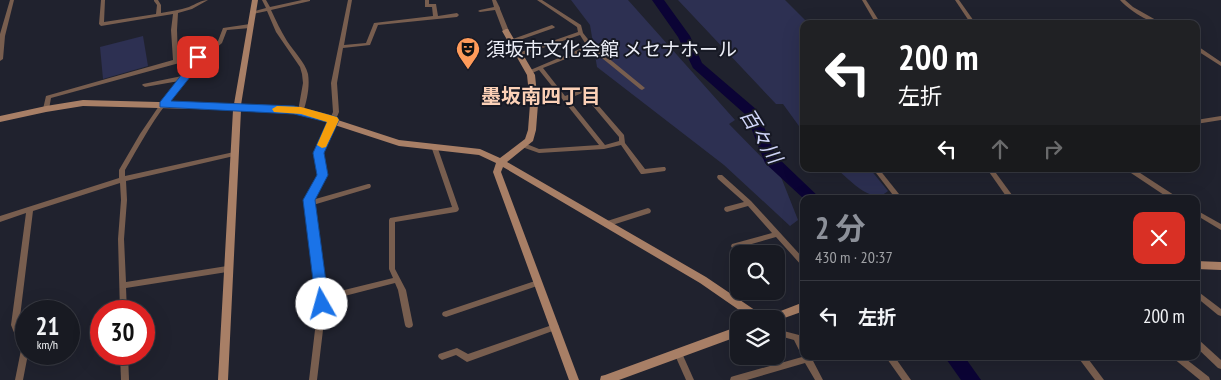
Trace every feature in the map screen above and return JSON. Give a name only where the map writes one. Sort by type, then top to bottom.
[{"type":"street","points":[[0,59],[1,35],[12,0]]},
{"type":"street","points":[[103,0],[101,24],[176,12],[206,0]]},
{"type":"street","points":[[222,380],[237,107],[254,0]]},
{"type":"street","points":[[264,0],[278,31],[306,71],[301,111]]},
{"type":"street","points":[[252,13],[308,0]]},
{"type":"street","points":[[313,380],[322,299],[309,200],[323,175],[319,153],[336,112],[334,83],[350,0]]},
{"type":"street","points":[[427,0],[427,6],[434,5],[436,18]]},
{"type":"street","points":[[494,0],[506,31],[530,72],[534,104],[529,141],[501,162],[497,172],[574,380]]},
{"type":"street","points":[[539,0],[579,26],[581,33],[588,43],[587,50]]},
{"type":"street","points":[[864,0],[876,20]]},
{"type":"street","points":[[957,0],[971,20]]},
{"type":"street","points":[[1122,0],[1154,20]]},
{"type":"street","points":[[156,2],[159,5],[158,15]]},
{"type":"street","points":[[480,11],[498,8]]},
{"type":"street","points":[[176,12],[174,30],[176,60]]},
{"type":"street","points":[[341,47],[368,44],[376,24],[456,15]]},
{"type":"street","points":[[140,18],[140,26]]},
{"type":"street","points":[[46,109],[48,97],[176,60],[198,57],[206,54],[220,42],[225,29],[250,26]]},
{"type":"street","points":[[512,41],[552,27]]},
{"type":"street","points":[[520,54],[581,33]]},
{"type":"street","points":[[530,72],[587,50],[599,53],[642,88]]},
{"type":"street","points":[[1200,50],[1221,64]]},
{"type":"street","points":[[123,300],[121,239],[124,179],[122,170],[163,104],[194,65],[198,57]]},
{"type":"street","points":[[540,68],[604,147]]},
{"type":"street","points":[[145,85],[183,78]]},
{"type":"street","points":[[565,98],[583,91],[622,136],[622,143],[642,172],[663,169]]},
{"type":"street","points":[[0,119],[83,103],[163,104],[301,111],[399,142],[480,152],[501,162],[703,280],[748,310]]},
{"type":"street","points":[[1200,121],[1221,118]]},
{"type":"street","points":[[524,145],[539,151],[604,147],[622,143]]},
{"type":"street","points":[[409,325],[402,290],[392,269],[392,220],[456,209],[434,146]]},
{"type":"street","points":[[0,219],[124,179],[234,154]]},
{"type":"street","points":[[878,172],[897,195]]},
{"type":"street","points":[[992,172],[1009,195]]},
{"type":"street","points":[[1134,172],[1169,195]]},
{"type":"street","points":[[720,177],[749,203],[800,260]]},
{"type":"street","points":[[310,203],[368,186]]},
{"type":"street","points":[[728,209],[749,203]]},
{"type":"street","points":[[19,380],[25,350],[15,325],[30,210]]},
{"type":"street","points":[[606,224],[648,211]]},
{"type":"street","points":[[1200,214],[1221,227]]},
{"type":"street","points":[[738,245],[777,234]]},
{"type":"street","points":[[1200,265],[1221,266]]},
{"type":"street","points":[[122,286],[227,269]]},
{"type":"street","points":[[322,299],[397,280]]},
{"type":"street","points":[[446,314],[538,283]]},
{"type":"street","points":[[1200,296],[1221,313]]},
{"type":"street","points":[[785,313],[800,307]]},
{"type":"street","points":[[442,356],[457,351],[467,358],[555,327]]},
{"type":"street","points":[[605,380],[730,334]]},
{"type":"street","points":[[785,334],[796,337],[800,345]]},
{"type":"street","points":[[1200,346],[1221,365]]},
{"type":"street","points":[[678,353],[690,380]]},
{"type":"street","points":[[734,380],[800,358]]},
{"type":"street","points":[[808,360],[819,380]]},
{"type":"street","points":[[892,360],[907,380]]},
{"type":"street","points":[[1084,360],[1100,380]]},
{"type":"street","points":[[1181,360],[1206,380]]},
{"type":"street","points":[[124,365],[125,380]]},
{"type":"shaded area","points":[[571,0],[628,0],[735,120],[729,124],[781,177],[798,220],[790,226],[724,165],[597,67],[590,25]]},
{"type":"shaded area","points":[[678,0],[785,0],[805,20],[800,20],[800,127],[783,104],[776,104]]},
{"type":"shaded area","points":[[143,36],[148,66],[103,79],[100,47]]},
{"type":"shaded area","points":[[840,172],[872,172],[888,191],[882,195],[875,195],[854,184]]},
{"type":"waterway","name":"百々川","points":[[658,0],[684,36],[697,65],[752,113],[770,159],[810,195]]},
{"type":"waterway","name":"百々川","points":[[956,360],[972,380]]},
{"type":"slow traffic","points":[[277,109],[301,111],[334,120],[322,145]]},
{"type":"place","name":"須坂市文化会館 メセナホール","points":[[468,70]]},
{"type":"district","name":"墨坂南四丁目","points":[[541,96]]},
{"type":"route","points":[[198,57],[194,65],[163,104],[294,110],[334,120],[319,153],[323,175],[309,200],[322,304]]}]
